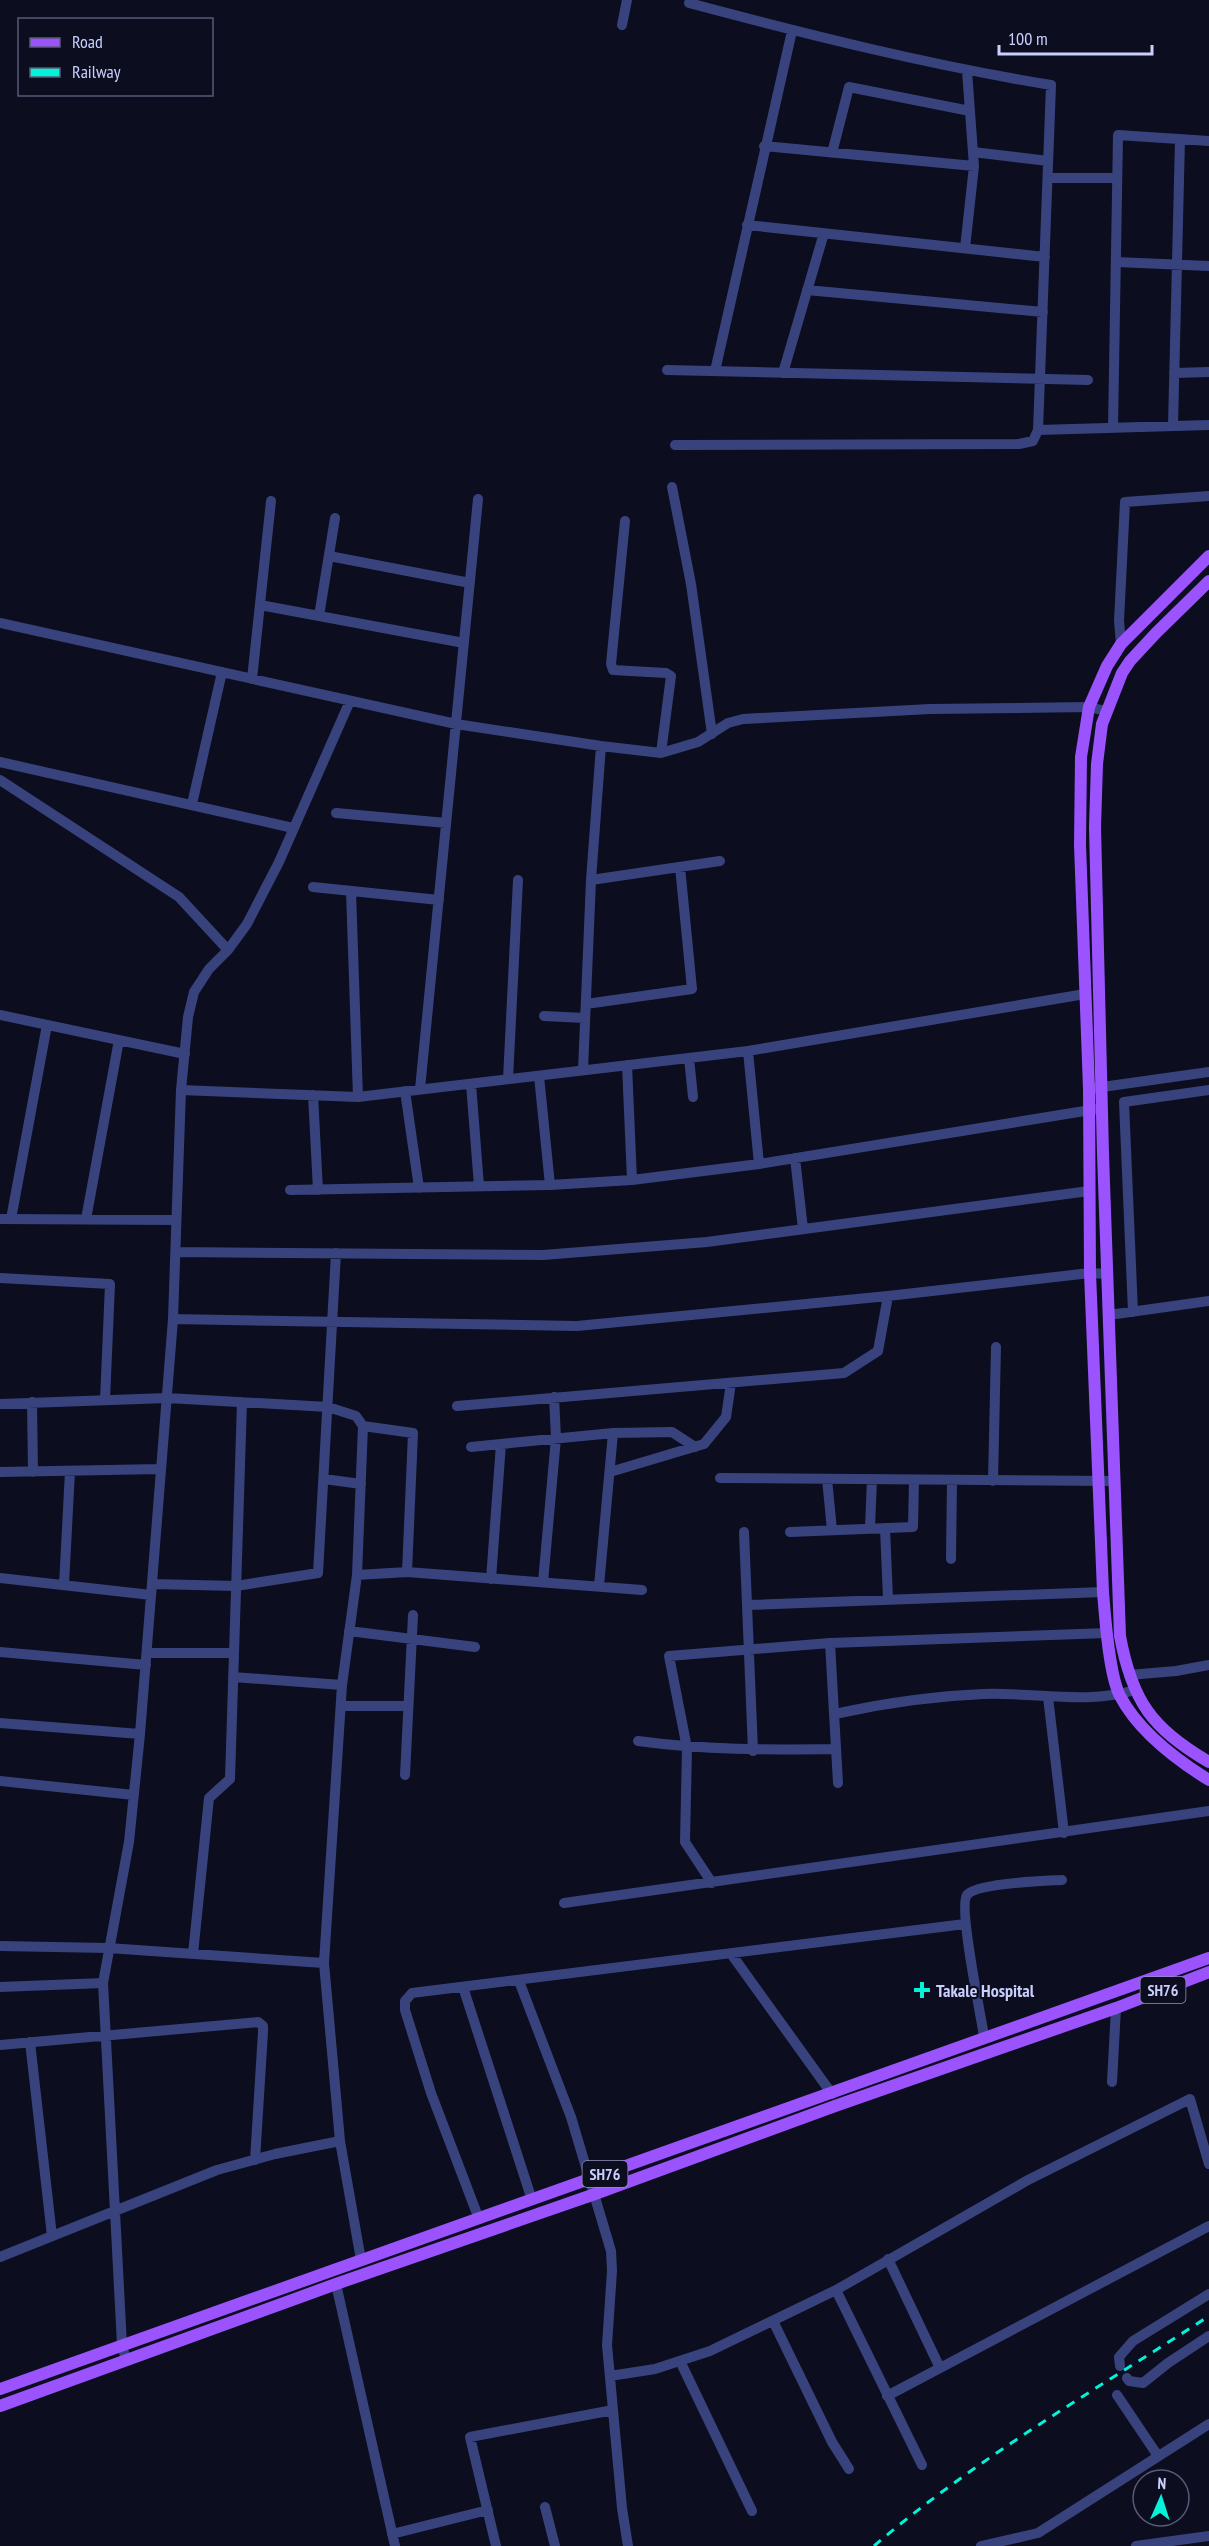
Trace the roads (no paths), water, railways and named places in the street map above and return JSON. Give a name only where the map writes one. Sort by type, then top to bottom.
[{"type":"main road","points":[[1209,556],[1121,644],[1107,666],[1089,707],[1084,728],[1080,787],[1089,1089],[1090,1273],[1103,1592],[1107,1634],[1119,1695],[1133,1715],[1163,1747],[1209,1780]]},
{"type":"main road","points":[[1209,581],[1130,661],[1122,673],[1106,711],[1098,753],[1095,827],[1113,1481],[1120,1636],[1129,1675],[1144,1707],[1172,1738],[1209,1762]]},
{"type":"main road","name":"SH76","points":[[0,2389],[832,2094],[984,2036],[1209,1958]]},
{"type":"main road","name":"SH76","points":[[0,2406],[835,2106],[1116,2008],[1209,1972]]},
{"type":"street","points":[[621,25],[627,0]]},
{"type":"street","points":[[675,445],[1019,444],[1033,441],[1038,430],[1051,86],[967,71],[792,31],[689,3]]},
{"type":"street","points":[[715,371],[764,146],[792,31]]},
{"type":"street","points":[[965,248],[974,166],[967,71]]},
{"type":"street","points":[[832,153],[849,87],[970,111]]},
{"type":"street","points":[[1113,428],[1118,135],[1209,141]]},
{"type":"street","points":[[1173,426],[1180,139]]},
{"type":"street","points":[[764,146],[974,166]]},
{"type":"street","points":[[973,152],[1048,161]]},
{"type":"street","points":[[1048,178],[1117,178]]},
{"type":"street","points":[[747,225],[1045,257]]},
{"type":"street","points":[[783,373],[824,233]]},
{"type":"street","points":[[1116,261],[1209,266]]},
{"type":"street","points":[[807,290],[1043,312]]},
{"type":"street","points":[[667,370],[1088,380]]},
{"type":"street","points":[[1174,373],[1209,372]]},
{"type":"street","points":[[1038,430],[1209,425]]},
{"type":"street","points":[[672,487],[691,584],[712,734]]},
{"type":"street","points":[[1121,644],[1119,621],[1125,502],[1209,496]]},
{"type":"street","points":[[420,1089],[478,499]]},
{"type":"street","points":[[252,679],[271,501]]},
{"type":"street","points":[[319,616],[335,518]]},
{"type":"street","points":[[625,521],[611,664],[614,670],[666,673],[671,676],[661,753]]},
{"type":"street","points":[[329,556],[470,583]]},
{"type":"street","points":[[260,605],[464,643]]},
{"type":"street","points":[[0,623],[456,724],[661,753],[683,748],[736,721],[776,716],[930,709],[1089,707],[1106,711]]},
{"type":"street","points":[[192,804],[222,672]]},
{"type":"street","points":[[126,2360],[122,2345],[103,1983],[129,1842],[140,1734],[173,1319],[181,1090],[188,1017],[194,992],[209,969],[228,951],[247,924],[279,862],[350,701]]},
{"type":"street","points":[[583,1070],[591,880],[601,746]]},
{"type":"street","points":[[0,762],[293,828]]},
{"type":"street","points":[[0,780],[179,897],[228,951]]},
{"type":"street","points":[[336,813],[446,824]]},
{"type":"street","points":[[591,880],[720,861]]},
{"type":"street","points":[[586,1004],[692,989],[680,867]]},
{"type":"street","points":[[508,1079],[518,880]]},
{"type":"street","points":[[313,887],[439,900]]},
{"type":"street","points":[[351,891],[358,1096]]},
{"type":"street","points":[[181,1090],[358,1096],[748,1051],[1085,994]]},
{"type":"street","points":[[0,1015],[185,1054]]},
{"type":"street","points":[[543,1016],[585,1018]]},
{"type":"street","points":[[47,1025],[5,1219],[176,1220]]},
{"type":"street","points":[[86,1220],[118,1040]]},
{"type":"street","points":[[748,1051],[759,1164]]},
{"type":"street","points":[[689,1058],[693,1097]]},
{"type":"street","points":[[627,1065],[632,1180]]},
{"type":"street","points":[[1089,1089],[1209,1072]]},
{"type":"street","points":[[539,1076],[550,1185]]},
{"type":"street","points":[[471,1083],[479,1186]]},
{"type":"street","points":[[1133,1312],[1124,1102],[1209,1090]]},
{"type":"street","points":[[405,1091],[419,1188]]},
{"type":"street","points":[[314,1095],[318,1190]]},
{"type":"street","points":[[290,1190],[550,1185],[632,1180],[759,1164],[1102,1109]]},
{"type":"street","points":[[795,1158],[803,1229]]},
{"type":"street","points":[[177,1252],[543,1255],[707,1242],[1089,1191]]},
{"type":"street","points":[[0,1578],[64,1585],[151,1589],[236,1586],[318,1573],[334,1322],[336,1253]]},
{"type":"street","points":[[173,1319],[577,1326],[888,1296],[1090,1273],[1107,1274]]},
{"type":"street","points":[[0,1278],[110,1284],[105,1400]]},
{"type":"street","points":[[456,1406],[844,1373],[878,1351],[888,1296]]},
{"type":"street","points":[[1109,1316],[1209,1301]]},
{"type":"street","points":[[993,1481],[996,1347]]},
{"type":"street","points":[[610,1472],[704,1444],[726,1417],[731,1383]]},
{"type":"street","points":[[543,1582],[556,1438],[554,1397]]},
{"type":"street","points":[[0,1404],[167,1398],[328,1407],[356,1416],[363,1426],[357,1575],[342,1685],[324,1963],[340,2141],[361,2260]]},
{"type":"street","points":[[32,1402],[33,1472]]},
{"type":"street","points":[[194,1953],[209,1798],[230,1779],[242,1402]]},
{"type":"street","points":[[363,1426],[413,1433],[407,1572]]},
{"type":"street","points":[[471,1447],[613,1433],[672,1432],[695,1447]]},
{"type":"street","points":[[599,1586],[613,1433]]},
{"type":"street","points":[[492,1579],[501,1444]]},
{"type":"street","points":[[0,1472],[161,1469]]},
{"type":"street","points":[[64,1585],[70,1471]]},
{"type":"street","points":[[720,1478],[1113,1481]]},
{"type":"street","points":[[324,1479],[361,1484]]},
{"type":"street","points":[[827,1479],[832,1530]]},
{"type":"street","points":[[870,1528],[872,1479]]},
{"type":"street","points":[[790,1532],[913,1527],[914,1480]]},
{"type":"street","points":[[951,1559],[952,1480]]},
{"type":"street","points":[[885,1528],[888,1599]]},
{"type":"street","points":[[744,1532],[753,1751]]},
{"type":"street","points":[[357,1575],[407,1572],[642,1590]]},
{"type":"street","points":[[748,1605],[1103,1592]]},
{"type":"street","points":[[405,1775],[413,1615]]},
{"type":"street","points":[[349,1631],[475,1647]]},
{"type":"street","points":[[712,1882],[686,1842],[687,1748],[669,1656],[830,1643],[1107,1634]]},
{"type":"street","points":[[830,1643],[835,1714],[834,1749],[838,1783]]},
{"type":"street","points":[[0,1652],[146,1659],[234,1653]]},
{"type":"street","points":[[1129,1675],[1176,1671],[1209,1665]]},
{"type":"street","points":[[233,1677],[342,1685]]},
{"type":"street","points":[[835,1714],[880,1704],[986,1694],[1048,1697],[1119,1695],[1135,1690]]},
{"type":"street","points":[[1048,1697],[1064,1833]]},
{"type":"street","points":[[341,1706],[408,1706]]},
{"type":"street","points":[[0,1723],[140,1734]]},
{"type":"street","points":[[638,1741],[687,1748],[753,1751],[834,1749]]},
{"type":"street","points":[[0,1780],[134,1795]]},
{"type":"street","points":[[564,1903],[1209,1811]]},
{"type":"street","points":[[984,2036],[965,1924],[963,1904],[966,1896],[973,1890],[1014,1883],[1062,1880]]},
{"type":"street","points":[[479,2219],[431,2093],[405,2010],[405,2001],[412,1993],[732,1955],[965,1924]]},
{"type":"street","points":[[0,1946],[108,1948],[324,1963]]},
{"type":"street","points":[[732,1955],[832,2094]]},
{"type":"street","points":[[519,1980],[571,2117],[611,2251],[612,2271],[607,2345],[628,2546]]},
{"type":"street","points":[[0,1987],[103,1983]]},
{"type":"street","points":[[463,1987],[532,2200]]},
{"type":"street","points":[[1112,2082],[1116,2008]]},
{"type":"street","points":[[0,2045],[258,2022],[263,2026],[263,2032],[255,2160]]},
{"type":"street","points":[[30,2042],[52,2236]]},
{"type":"street","points":[[610,2376],[655,2369],[710,2351],[773,2321],[836,2290],[1028,2180],[1190,2099],[1209,2164]]},
{"type":"street","points":[[0,2257],[217,2170],[340,2141]]},
{"type":"street","points":[[887,2396],[1209,2226]]},
{"type":"street","points":[[888,2259],[940,2368]]},
{"type":"street","points":[[336,2284],[395,2546]]},
{"type":"street","points":[[836,2290],[921,2464]]},
{"type":"street","points":[[1120,2366],[1119,2357],[1132,2341],[1209,2294]]},
{"type":"street","points":[[773,2321],[832,2442],[849,2469]]},
{"type":"street","points":[[1127,2378],[1129,2381],[1143,2383],[1209,2336]]},
{"type":"street","points":[[680,2361],[752,2511]]},
{"type":"street","points":[[1117,2395],[1158,2456]]},
{"type":"street","points":[[496,2546],[470,2437],[613,2410]]},
{"type":"street","points":[[981,2546],[1038,2533],[1209,2424]]},
{"type":"street","points":[[544,2507],[555,2546]]},
{"type":"street","points":[[392,2534],[488,2510]]},
{"type":"street","points":[[1136,2546],[1209,2536]]},
{"type":"railway","points":[[874,2546],[913,2514],[995,2454],[1209,2316]]},
{"type":"place","name":"Takale Hospital","points":[[922,1990]]}]
